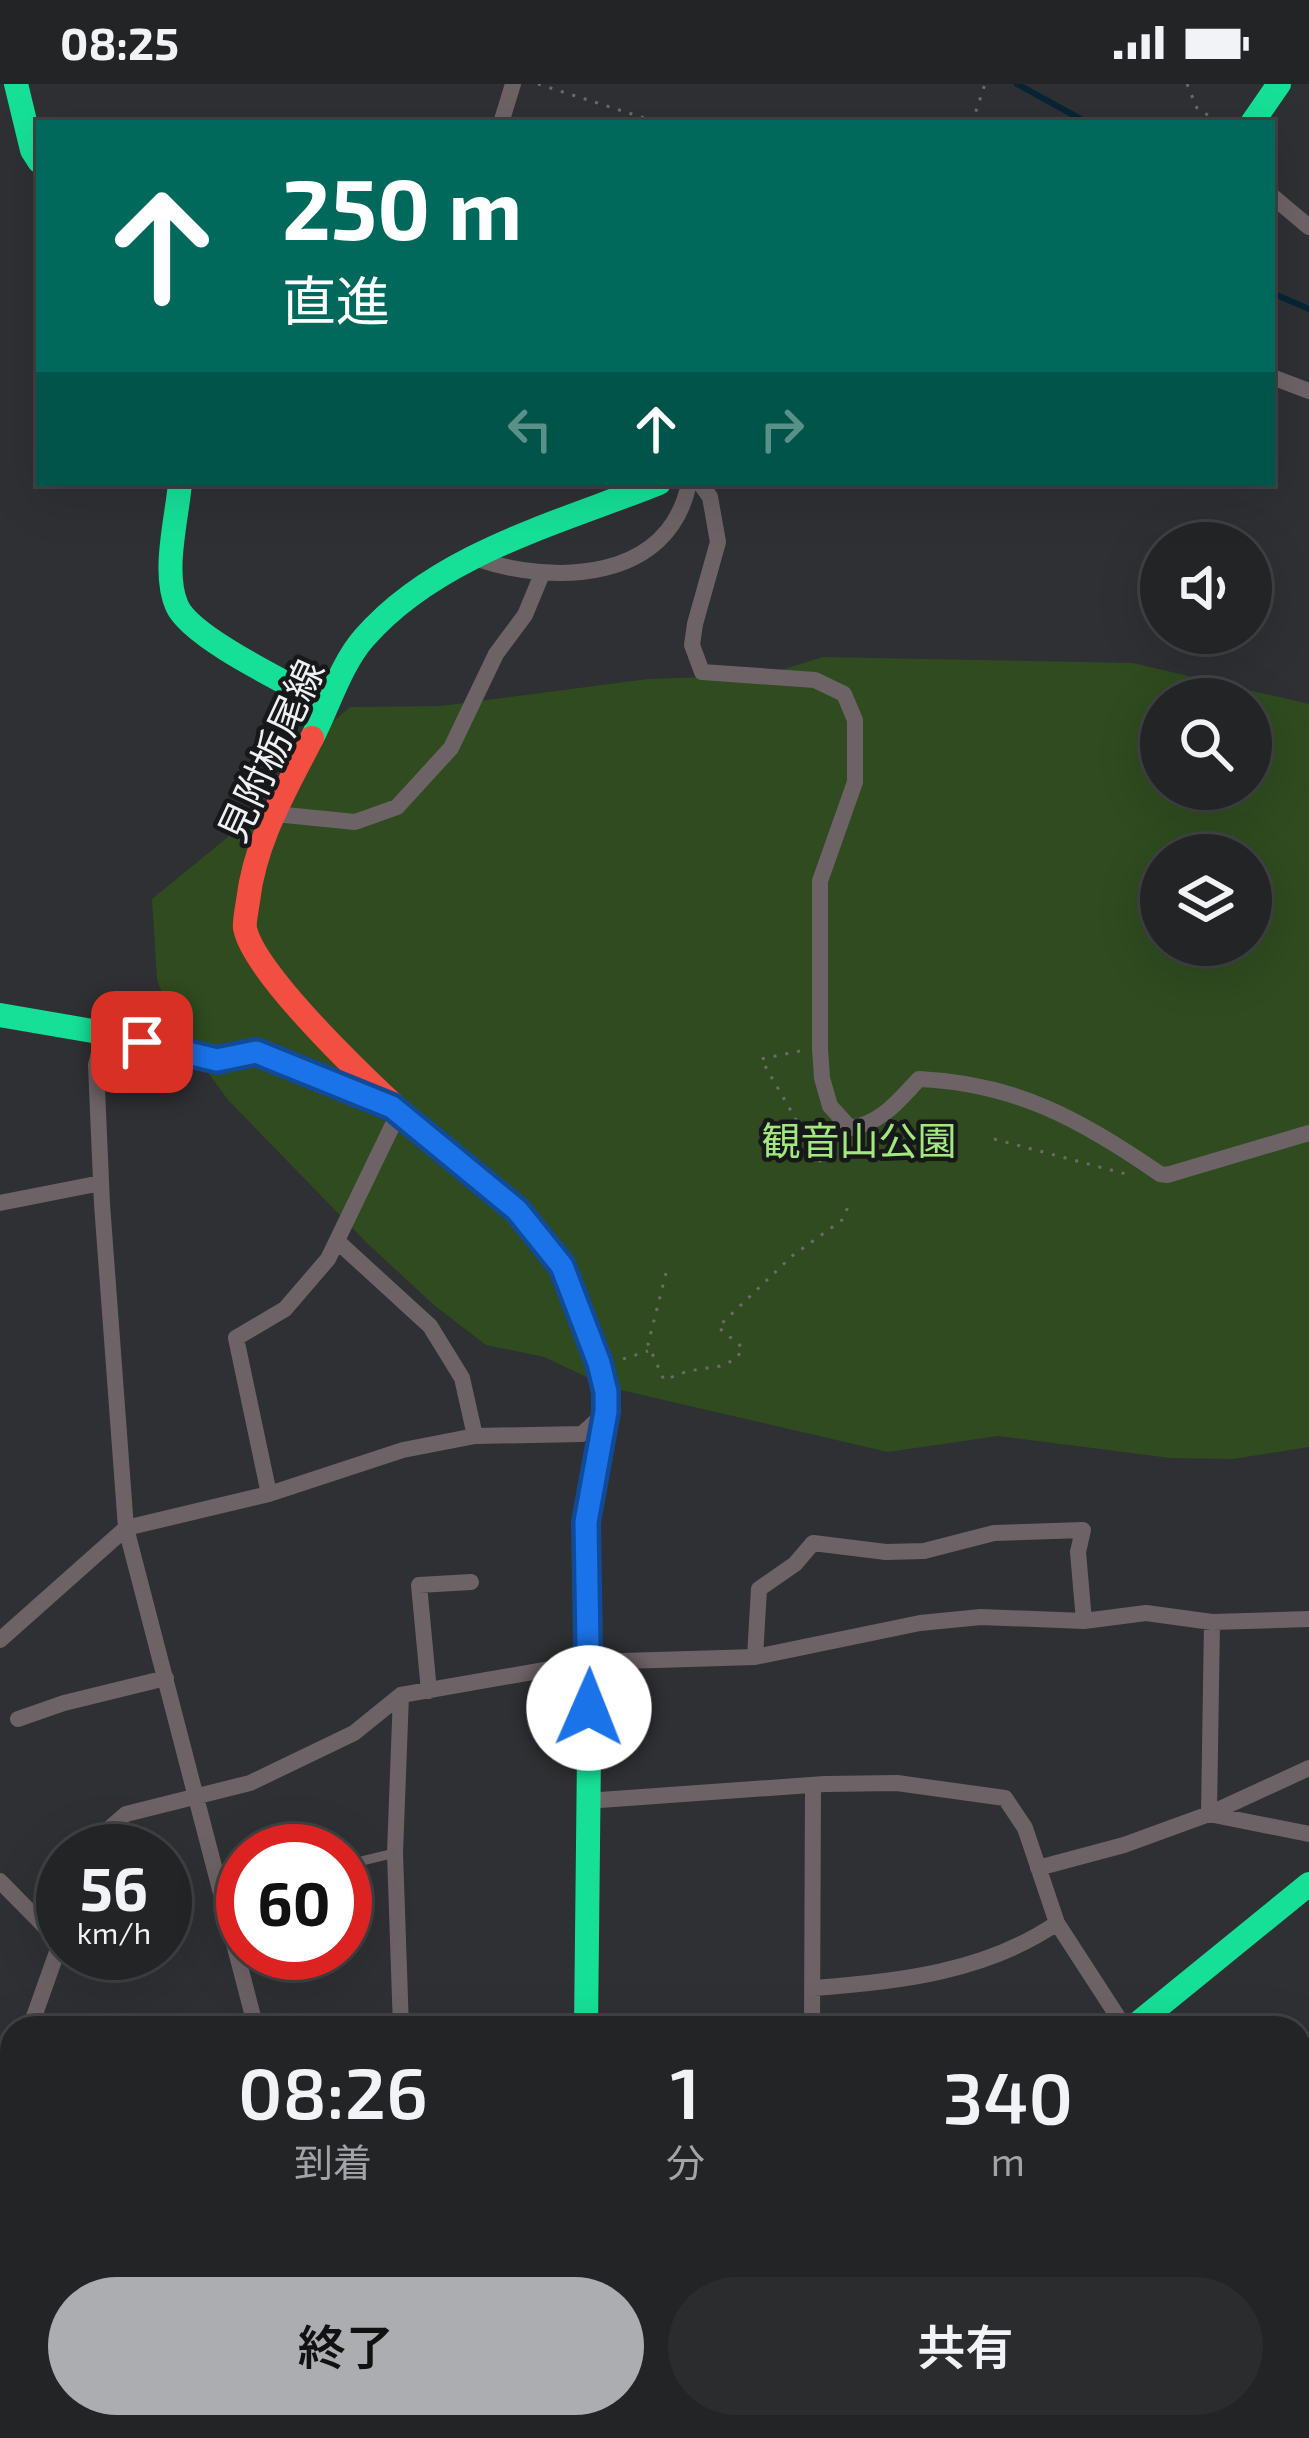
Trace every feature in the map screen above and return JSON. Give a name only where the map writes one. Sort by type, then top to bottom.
[{"type":"main road","points":[[16,84],[36,156]]},
{"type":"main road","points":[[1254,120],[1279,84]]},
{"type":"main road","points":[[180,486],[171,576],[176,606],[195,630],[327,705]]},
{"type":"main road","name":"見附栃尾線","points":[[586,2016],[590,1662],[586,1522],[606,1412],[599,1363],[562,1266],[517,1210],[395,1109],[263,967],[245,928],[251,876],[266,829],[362,641],[418,588],[476,558],[652,486]]},
{"type":"main road","points":[[0,1015],[217,1060],[256,1052],[395,1109]]},
{"type":"main road","points":[[1144,2016],[1309,1884]]},
{"type":"street","points":[[502,120],[513,84]]},
{"type":"street","points":[[1275,198],[1309,226]]},
{"type":"street","points":[[1275,378],[1309,391]]},
{"type":"street","points":[[476,558],[514,572],[542,574],[584,573],[620,563],[665,535],[684,506],[688,486]]},
{"type":"street","points":[[702,486],[710,497],[718,542],[694,624],[692,645],[702,672],[815,680],[844,694],[854,720],[855,782],[820,881],[822,1078],[830,1106],[850,1128],[870,1125],[887,1113],[919,1079],[968,1081],[1064,1113],[1167,1175],[1309,1133]]},
{"type":"street","points":[[275,814],[355,823],[397,807],[451,748],[496,654],[525,615],[542,574]]},
{"type":"street","points":[[104,1033],[96,1065],[101,1184],[126,1528],[216,1868]]},
{"type":"street","points":[[269,1494],[236,1338],[285,1309],[328,1259],[395,1109]]},
{"type":"street","points":[[0,1203],[101,1184]]},
{"type":"street","points":[[337,1241],[430,1326],[462,1378],[475,1436]]},
{"type":"street","points":[[0,1640],[126,1528],[269,1494],[403,1450],[475,1436],[582,1434],[606,1412]]},
{"type":"street","points":[[755,1657],[759,1589],[795,1564],[813,1543],[905,1552],[994,1533],[1083,1529],[1078,1552],[1084,1621]]},
{"type":"street","points":[[429,1690],[419,1585],[471,1582]]},
{"type":"street","points":[[114,1824],[126,1814],[250,1784],[353,1733],[401,1695],[590,1662],[755,1657],[920,1623],[1036,1616],[1084,1621],[1146,1613],[1212,1622],[1309,1618]]},
{"type":"street","points":[[1209,1814],[1212,1622]]},
{"type":"street","points":[[19,1719],[166,1678]]},
{"type":"street","points":[[401,1695],[395,1853],[401,2016]]},
{"type":"street","points":[[1038,1868],[1124,1845],[1209,1814],[1309,1768]]},
{"type":"street","points":[[586,1801],[897,1783],[1005,1798],[1024,1828],[1057,1922],[1121,2016]]},
{"type":"street","points":[[813,1785],[813,2016]]},
{"type":"street","points":[[1209,1814],[1309,1834]]},
{"type":"street","points":[[0,1881],[36,1914]]},
{"type":"street","points":[[814,1988],[893,1983],[942,1973],[1040,1935],[1057,1922]]},
{"type":"street","points":[[34,2016],[47,1980]]},
{"type":"street","points":[[245,1980],[253,2016]]},
{"type":"lane","points":[[372,1859],[395,1853]]},
{"type":"path","points":[[538,84],[651,120]]},
{"type":"path","points":[[973,120],[985,84]]},
{"type":"path","points":[[1186,84],[1197,108],[1215,120]]},
{"type":"path","points":[[820,1049],[761,1059],[824,1168]]},
{"type":"path","points":[[994,1139],[1136,1177],[1150,1167]]},
{"type":"path","points":[[666,1273],[648,1344],[664,1380],[736,1359],[743,1348],[718,1327],[792,1256],[842,1220],[849,1205]]},
{"type":"path","points":[[599,1363],[650,1350]]},
{"type":"green space","name":"観音山公園","points":[[823,657],[1133,663],[1197,678],[1140,678],[1140,810],[1272,810],[1272,695],[1309,704],[1309,1447],[1233,1459],[1170,1458],[998,1436],[888,1452],[608,1387],[544,1357],[486,1345],[368,1244],[228,1100],[177,1030],[157,980],[152,899],[261,810],[311,741],[350,707],[441,706],[648,679],[765,675]]},
{"type":"waterway","points":[[1017,84],[1083,120]]},
{"type":"waterway","points":[[1275,294],[1309,309]]},
{"type":"traffic: fast","points":[[16,84],[36,156]]},
{"type":"traffic: fast","points":[[1254,120],[1279,84]]},
{"type":"traffic: fast","points":[[180,486],[171,562],[177,606],[222,647],[327,705]]},
{"type":"traffic: fast","points":[[312,738],[356,648],[427,584],[501,544],[651,486]]},
{"type":"traffic: fast","points":[[0,1015],[217,1060],[257,1052],[390,1106]]},
{"type":"traffic: fast","points":[[449,1154],[517,1211],[563,1266],[599,1363],[606,1412],[586,1523],[590,1662],[586,2016]]},
{"type":"traffic: fast","points":[[1147,2016],[1309,1884]]},
{"type":"traffic: jam","points":[[312,738],[264,837],[245,928],[274,980],[302,1012],[367,1080],[449,1154]]},
{"type":"route","points":[[142,1042],[217,1060],[256,1052],[392,1107],[517,1210],[562,1266],[606,1392],[586,1522],[589,1708]]}]
